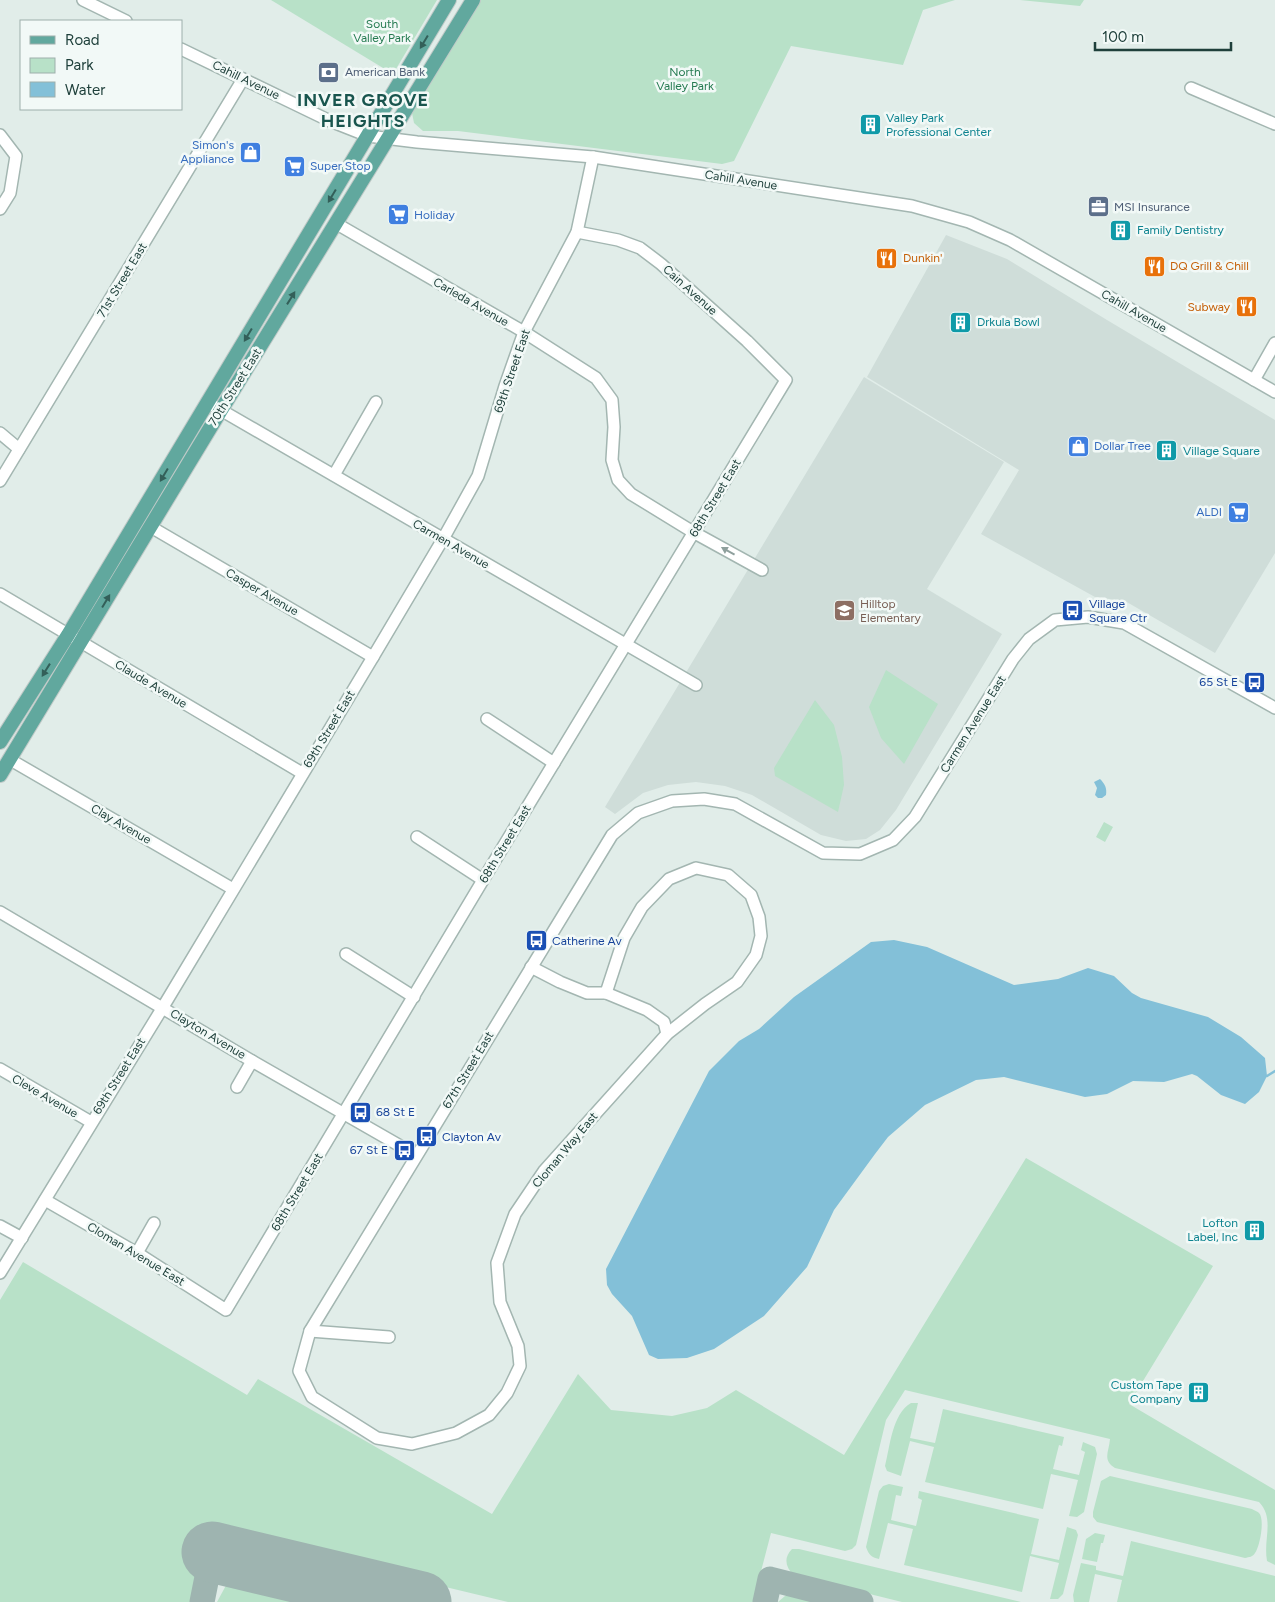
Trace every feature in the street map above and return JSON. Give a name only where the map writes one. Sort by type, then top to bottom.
[{"type":"main road","name":"70th Street East","points":[[0,742],[68,635],[449,0]]},
{"type":"main road","name":"70th Street East","points":[[0,775],[221,410],[473,0]]},
{"type":"street","points":[[82,0],[124,20]]},
{"type":"street","name":"Cahill Avenue","points":[[182,49],[330,120],[368,136],[594,157],[912,206],[969,222],[1010,240],[1275,392]]},
{"type":"street","name":"71st Street East","points":[[0,481],[244,79]]},
{"type":"street","points":[[1191,88],[1275,124]]},
{"type":"street","points":[[0,135],[16,156],[10,193],[0,209]]},
{"type":"street","name":"69th Street East","points":[[0,1273],[373,657],[478,476],[505,386],[524,332],[577,232],[594,157]]},
{"type":"street","name":"Carleda Avenue","points":[[336,224],[524,332],[596,378],[612,400],[614,427],[612,460],[618,480],[631,494],[762,570]]},
{"type":"street","name":"Cain Avenue","points":[[577,232],[618,240],[640,248],[661,264],[740,334],[786,380]]},
{"type":"street","points":[[1254,380],[1275,343]]},
{"type":"street","name":"68th Street East","points":[[226,1310],[483,880],[786,380]]},
{"type":"street","name":"Carmen Avenue","points":[[207,402],[625,646],[696,685]]},
{"type":"street","points":[[334,475],[376,402]]},
{"type":"street","points":[[0,433],[19,449]]},
{"type":"street","name":"Casper Avenue","points":[[151,527],[373,657]]},
{"type":"street","name":"Claude Avenue","points":[[0,594],[302,773]]},
{"type":"street","name":"Carmen Avenue East","points":[[672,800],[704,799],[735,804],[822,853],[860,854],[893,840],[915,817],[1013,659],[1029,639],[1055,620],[1088,617],[1124,623],[1275,708]]},
{"type":"street","points":[[487,719],[554,763]]},
{"type":"street","name":"Clay Avenue","points":[[10,759],[233,889]]},
{"type":"street","name":"67th Street East","points":[[299,1371],[310,1331],[612,835],[638,813],[672,800]]},
{"type":"street","points":[[416,837],[483,880]]},
{"type":"street","name":"Cloman Way East","points":[[299,1371],[312,1397],[377,1438],[412,1444],[456,1433],[489,1415],[508,1394],[520,1366],[518,1346],[500,1302],[497,1263],[515,1214],[544,1171],[667,1034],[704,1004],[737,982],[756,955],[761,936],[760,917],[751,895],[728,874],[696,868],[669,879],[642,907],[624,938],[606,993]]},
{"type":"street","name":"Clayton Avenue","points":[[0,912],[252,1061],[416,1155]]},
{"type":"street","points":[[346,954],[414,997]]},
{"type":"street","points":[[531,967],[587,993],[606,993],[647,1010],[664,1022],[667,1034]]},
{"type":"street","points":[[237,1087],[252,1061]]},
{"type":"street","name":"Cleve Avenue","points":[[0,1070],[91,1122]]},
{"type":"street","name":"Cloman Avenue East","points":[[45,1200],[137,1253],[226,1310]]},
{"type":"street","points":[[137,1253],[154,1223]]},
{"type":"street","points":[[0,1226],[22,1238]]},
{"type":"street","points":[[310,1331],[389,1337]]},
{"type":"shaded area","points":[[946,235],[1007,259],[1275,420],[1275,553],[1215,653],[1125,601],[1095,597],[981,534],[1019,470],[867,377]]},
{"type":"shaded area","name":"Hilltop Elementary","points":[[864,377],[1004,462],[927,589],[1002,634],[896,810],[880,830],[866,839],[846,841],[821,835],[752,795],[725,786],[696,782],[668,785],[643,793],[615,814],[605,807]]},
{"type":"green space","name":"South Valley Park","points":[[271,0],[437,0],[393,74]]},
{"type":"green space","name":"North Valley Park","points":[[480,0],[955,0],[923,10],[903,65],[791,46],[734,161],[722,164],[458,131],[423,131],[414,123],[412,113]]},
{"type":"green space","points":[[1020,0],[1084,0],[1080,6]]},
{"type":"green space","points":[[886,670],[938,704],[904,764],[881,738],[869,707]]},
{"type":"green space","points":[[815,700],[834,725],[842,757],[844,785],[838,812],[775,776],[774,768]]},
{"type":"green space","points":[[1104,822],[1113,827],[1105,842],[1096,837]]},
{"type":"green space","points":[[1026,1158],[1213,1266],[1129,1404],[1275,1490],[1275,1565],[1267,1561],[1268,1522],[1264,1508],[1259,1502],[1115,1468],[1107,1459],[1110,1439],[905,1390],[886,1420],[856,1545],[852,1549],[845,1551],[771,1533],[753,1602],[508,1602],[208,1530],[191,1602],[0,1602],[0,1300],[23,1262],[247,1395],[258,1379],[492,1514],[578,1374],[611,1410],[672,1416],[707,1408],[736,1390],[844,1455]]},
{"type":"green space","points":[[911,1403],[918,1403],[910,1438],[935,1443],[943,1409],[1064,1437],[1062,1446],[1059,1445],[1053,1469],[1079,1475],[1085,1452],[1081,1450],[1083,1442],[1095,1447],[1097,1454],[1084,1512],[1077,1517],[1069,1516],[1078,1480],[1051,1474],[1043,1509],[925,1482],[934,1447],[910,1441],[901,1476],[887,1471],[885,1466],[896,1423],[905,1408]]},
{"type":"green space","points":[[1110,1476],[1252,1509],[1259,1513],[1262,1521],[1257,1550],[1251,1557],[1245,1558],[1097,1522],[1093,1517],[1093,1512],[1101,1481]]},
{"type":"green space","points":[[889,1484],[903,1487],[901,1496],[896,1495],[891,1520],[916,1526],[922,1500],[918,1498],[919,1491],[1039,1519],[1031,1554],[1059,1560],[1067,1527],[1076,1530],[1078,1535],[1063,1594],[1058,1599],[1050,1599],[1059,1563],[1030,1556],[1022,1592],[904,1565],[913,1529],[888,1523],[879,1559],[872,1556],[866,1547],[879,1491],[883,1486]]},
{"type":"green space","points":[[1095,1533],[1105,1535],[1103,1543],[1101,1543],[1097,1562],[1082,1559],[1086,1539]]},
{"type":"green space","points":[[1131,1541],[1275,1576],[1275,1602],[1117,1602],[1122,1580],[1095,1574],[1089,1602],[1074,1602],[1073,1595],[1081,1563],[1096,1566],[1096,1570],[1123,1576]]},
{"type":"green space","points":[[792,1549],[799,1549],[1021,1602],[902,1602],[793,1575],[786,1562],[787,1556]]},
{"type":"green space","points":[[230,1578],[329,1602],[217,1602]]},
{"type":"green space","points":[[795,1594],[827,1602],[778,1602],[785,1596]]},
{"type":"water","points":[[1100,779],[1105,786],[1106,795],[1098,798],[1095,795],[1097,788],[1094,782]]},
{"type":"water","points":[[894,940],[927,947],[1014,985],[1058,979],[1088,968],[1114,976],[1132,993],[1141,998],[1208,1017],[1241,1037],[1265,1058],[1267,1076],[1259,1092],[1245,1104],[1221,1095],[1192,1074],[1164,1082],[1133,1081],[1107,1094],[1085,1097],[1004,1077],[976,1080],[925,1105],[888,1137],[834,1210],[807,1267],[764,1316],[714,1349],[687,1358],[658,1359],[649,1355],[632,1316],[612,1294],[607,1285],[606,1269],[709,1071],[739,1041],[759,1029],[794,997],[871,942]]},
{"type":"waterway","points":[[1267,1076],[1275,1071]]},
{"type":"taxiway","points":[[202,1602],[212,1552]]},
{"type":"taxiway","points":[[765,1602],[770,1579],[861,1602]]},
{"type":"runway","points":[[212,1552],[421,1602]]},
{"type":"place","name":"American Bank","points":[[329,72]]},
{"type":"place","name":"Valley Park Professional Center","points":[[870,125]]},
{"type":"place","name":"Simon's Appliance","points":[[250,152]]},
{"type":"place","name":"Super Stop","points":[[294,166]]},
{"type":"place","name":"MSI Insurance","points":[[1098,207]]},
{"type":"place","name":"Holiday","points":[[398,215]]},
{"type":"place","name":"Family Dentistry","points":[[1121,230]]},
{"type":"place","name":"Dunkin'","points":[[887,258]]},
{"type":"place","name":"DQ Grill & Chill","points":[[1154,266]]},
{"type":"place","name":"Subway","points":[[1246,307]]},
{"type":"place","name":"Drkula Bowl","points":[[961,322]]},
{"type":"place","name":"Dollar Tree","points":[[1078,446]]},
{"type":"place","name":"Village Square","points":[[1167,451]]},
{"type":"place","name":"ALDI","points":[[1238,512]]},
{"type":"place","name":"Hilltop Elementary","points":[[844,611]]},
{"type":"place","name":"Village Square Ctr","points":[[1073,611]]},
{"type":"place","name":"65 St E","points":[[1254,682]]},
{"type":"place","name":"Catherine Av","points":[[536,941]]},
{"type":"place","name":"68 St E","points":[[360,1112]]},
{"type":"place","name":"Clayton Av","points":[[426,1137]]},
{"type":"place","name":"67 St E","points":[[404,1150]]},
{"type":"place","name":"Lofton Label, Inc","points":[[1254,1230]]},
{"type":"place","name":"Custom Tape Company","points":[[1198,1392]]},
{"type":"district","name":"INVER GROVE HEIGHTS","points":[[363,110]]}]
